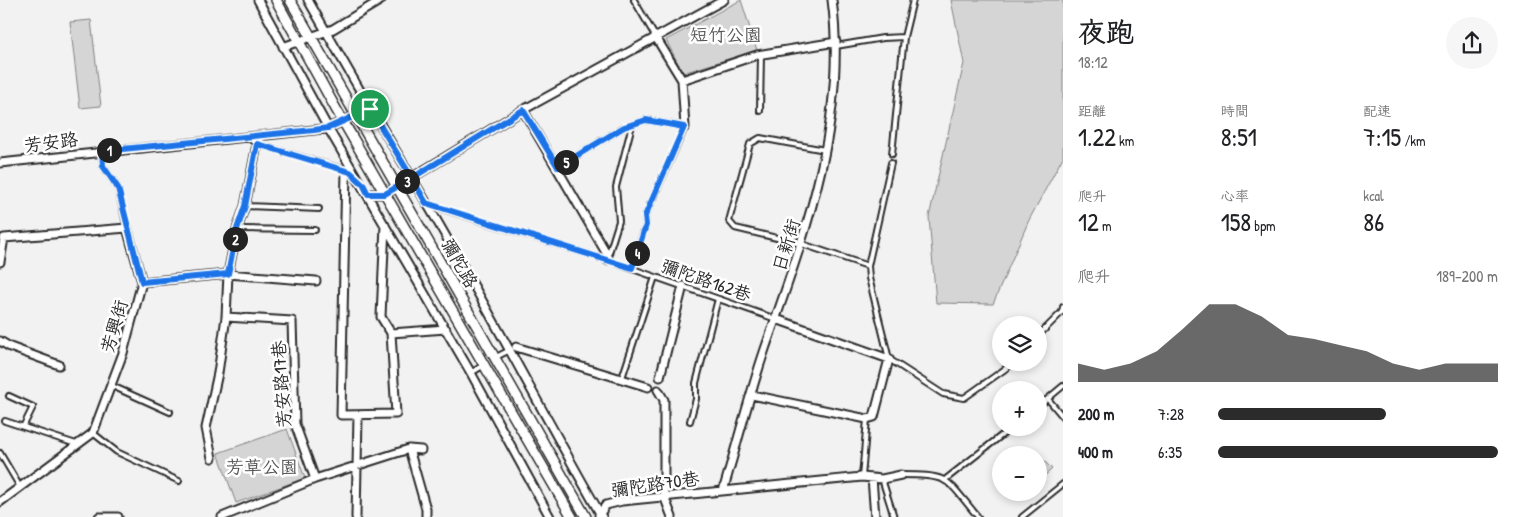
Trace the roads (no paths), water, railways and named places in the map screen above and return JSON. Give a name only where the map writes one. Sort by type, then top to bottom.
[{"type":"street","points":[[258,0],[328,128],[363,184],[471,373],[550,517]]},
{"type":"street","name":"彌陀路","points":[[276,0],[385,194],[572,517]]},
{"type":"street","name":"彌陀路","points":[[290,0],[586,517]]},
{"type":"street","name":"彌陀路","points":[[308,0],[512,349],[600,516]]},
{"type":"street","points":[[283,47],[326,33],[381,0]]},
{"type":"street","points":[[368,194],[385,194],[523,110],[655,36],[724,0]]},
{"type":"street","name":"日新街","points":[[723,491],[776,319],[802,244],[825,150],[834,91],[836,44],[832,0]]},
{"type":"street","points":[[655,36],[682,80],[684,127]]},
{"type":"street","points":[[682,80],[761,55],[836,44]]},
{"type":"street","name":"芳安路","points":[[0,163],[328,128],[370,109]]},
{"type":"street","points":[[523,110],[558,167],[607,258]]},
{"type":"street","points":[[212,458],[206,428],[218,373],[226,317],[228,274],[237,229],[245,206],[257,144]]},
{"type":"street","points":[[346,170],[341,415],[396,414],[391,333],[381,318],[385,224]]},
{"type":"street","points":[[0,262],[4,238],[127,228]]},
{"type":"street","name":"芳興街","points":[[93,433],[123,353],[142,282],[127,228]]},
{"type":"street","points":[[142,282],[228,274],[316,281]]},
{"type":"street","points":[[660,377],[683,286]]},
{"type":"street","name":"芳安路17巷","points":[[226,317],[292,321],[295,424],[315,479]]},
{"type":"street","points":[[752,396],[867,420],[874,417],[888,359],[776,319]]},
{"type":"street","points":[[391,333],[446,329]]},
{"type":"street","points":[[0,341],[10,347],[59,365]]},
{"type":"street","points":[[512,349],[622,378],[648,387]]},
{"type":"street","points":[[658,390],[664,400],[664,496],[672,517]]},
{"type":"street","points":[[356,517],[359,465],[358,415]]},
{"type":"street","points":[[0,502],[93,433]]},
{"type":"street","points":[[409,449],[426,509],[426,517]]},
{"type":"street","points":[[222,517],[240,514],[315,479],[409,449],[421,450]]},
{"type":"street","name":"彌陀路70巷","points":[[600,516],[606,505],[664,496],[862,477],[882,479],[901,475]]},
{"type":"street","points":[[872,478],[875,517]]},
{"type":"street","points":[[99,517],[118,517]]},
{"type":"lane","points":[[634,0],[655,36]]},
{"type":"lane","points":[[892,154],[904,37],[913,0]]},
{"type":"lane","points":[[836,44],[904,37]]},
{"type":"lane","points":[[760,112],[761,55]]},
{"type":"lane","points":[[558,167],[632,125],[646,120],[684,127],[645,216],[646,225],[632,268]]},
{"type":"lane","points":[[607,258],[619,221],[616,187],[632,125]]},
{"type":"lane","points":[[246,137],[257,144],[346,170],[363,184]]},
{"type":"lane","points":[[825,150],[760,138],[750,144],[729,221],[735,228],[802,244],[868,266]]},
{"type":"lane","points":[[102,151],[103,166],[118,188],[127,228]]},
{"type":"lane","points":[[891,163],[868,266],[868,278],[888,359],[942,394],[964,398],[1002,371]]},
{"type":"lane","name":"彌陀路162巷","points":[[426,203],[607,258],[655,277],[776,319]]},
{"type":"lane","points":[[245,206],[319,209]]},
{"type":"lane","points":[[237,229],[315,230]]},
{"type":"lane","points":[[622,378],[655,277]]},
{"type":"lane","points":[[690,421],[696,399],[696,383],[718,299]]},
{"type":"lane","points":[[1047,328],[1062,312],[1063,307]]},
{"type":"lane","points":[[496,357],[512,349]]},
{"type":"lane","points":[[471,373],[484,365]]},
{"type":"lane","points":[[110,385],[170,412]]},
{"type":"lane","points":[[1063,386],[1048,398],[1063,417]]},
{"type":"lane","points":[[9,396],[33,407],[23,427]]},
{"type":"lane","points":[[862,477],[867,420]]},
{"type":"lane","points":[[5,421],[77,444]]},
{"type":"lane","points":[[93,433],[117,452],[180,481]]},
{"type":"lane","points":[[946,479],[1001,436]]},
{"type":"lane","points":[[0,453],[20,487]]},
{"type":"lane","points":[[901,475],[935,475],[946,479],[978,517]]},
{"type":"lane","points":[[882,479],[894,517]]},
{"type":"lane","points":[[1022,517],[1063,484]]},
{"type":"park label","name":"短竹公園","points":[[726,34]]},
{"type":"park label","name":"芳草公園","points":[[262,466]]}]
